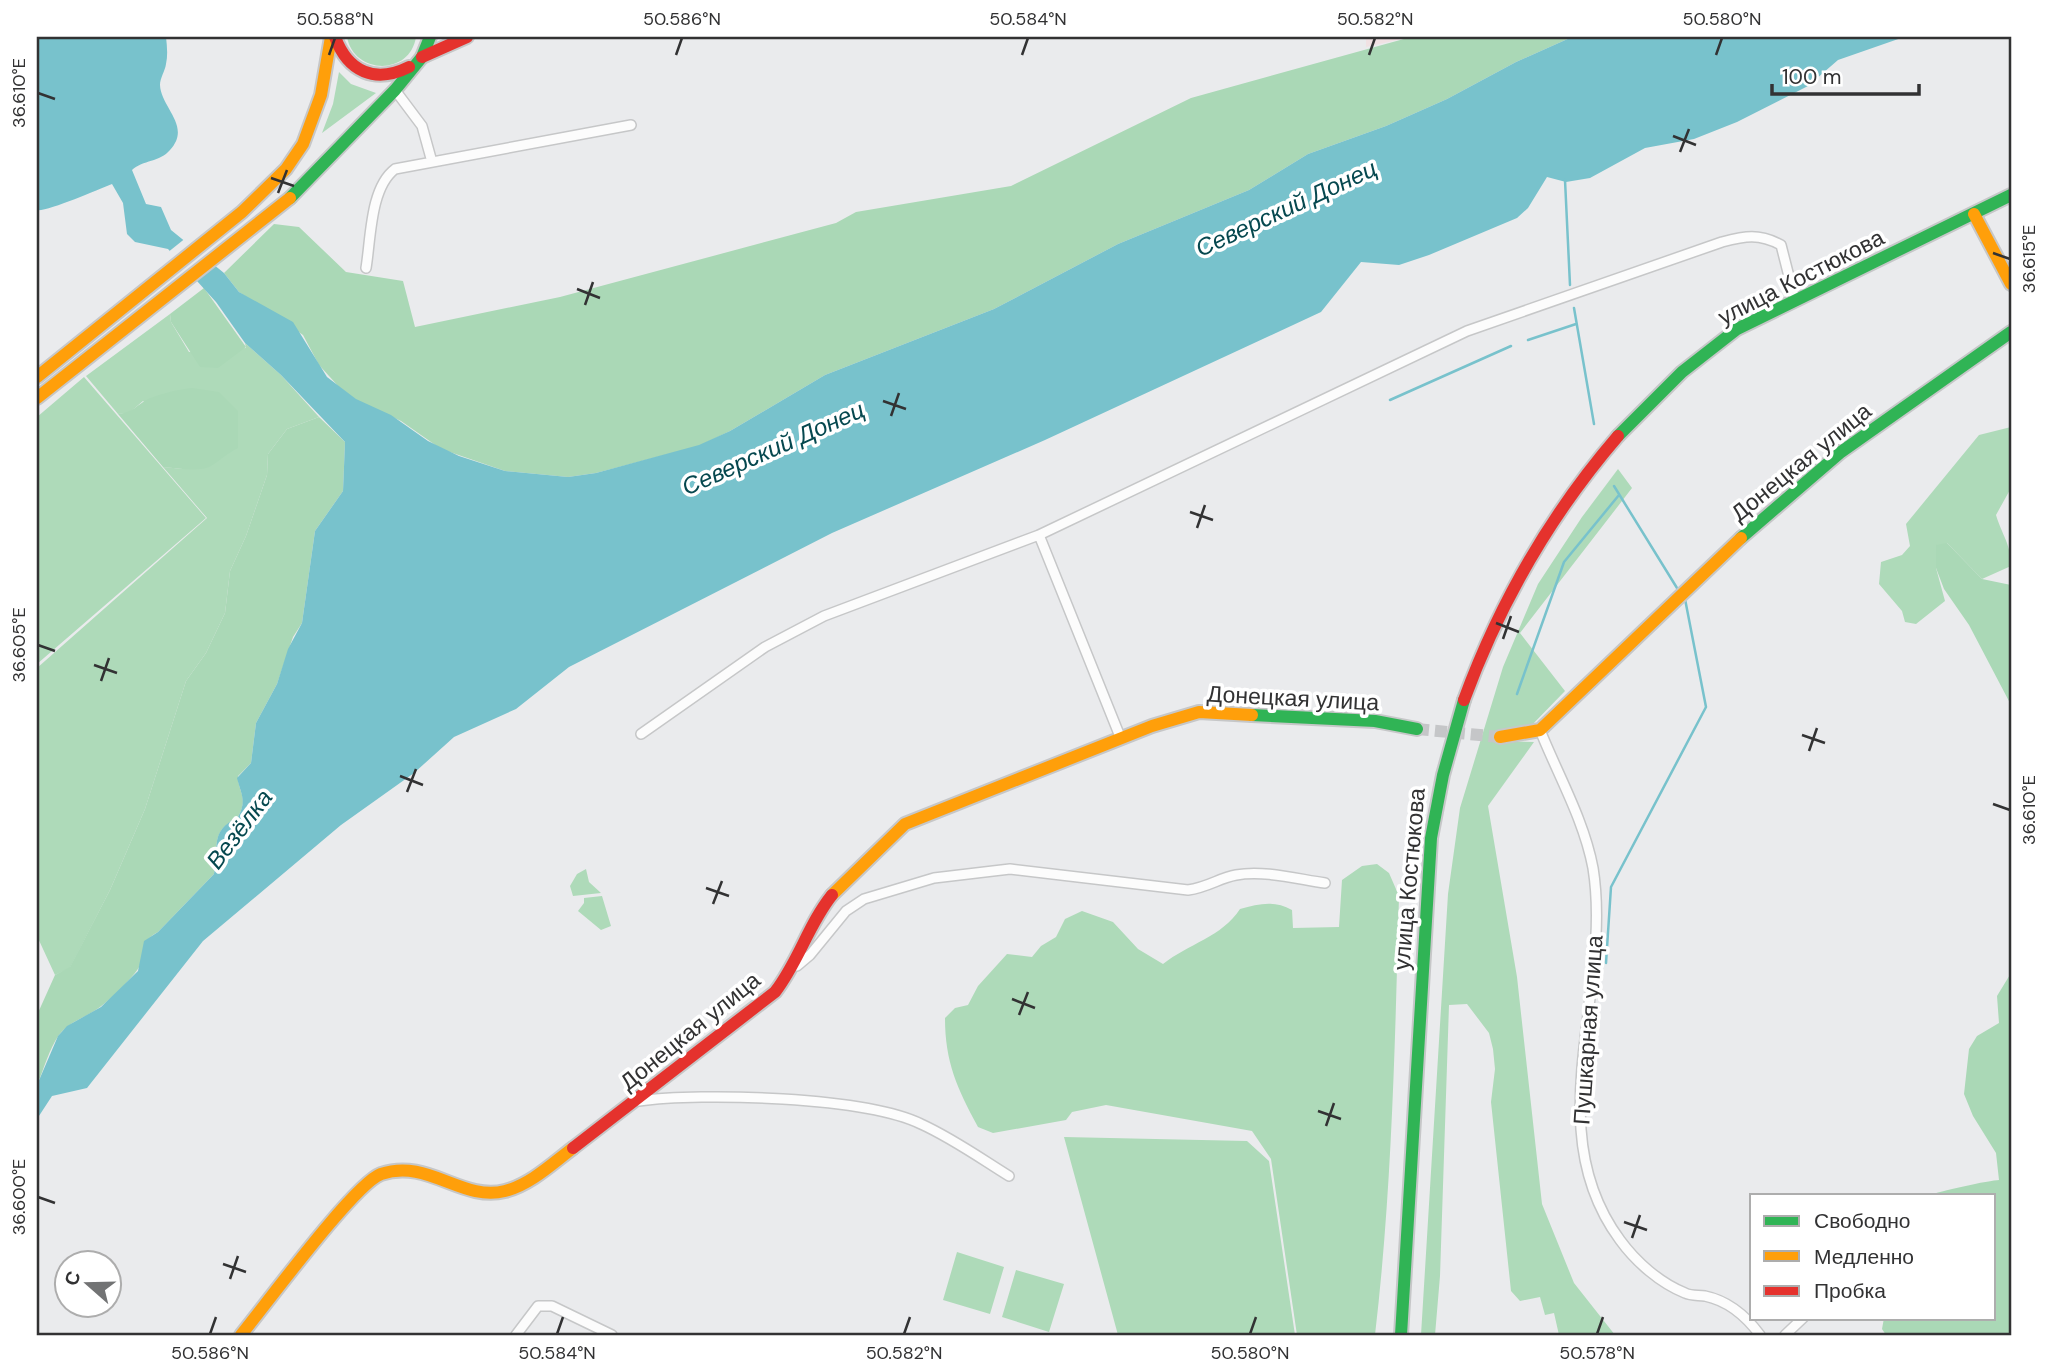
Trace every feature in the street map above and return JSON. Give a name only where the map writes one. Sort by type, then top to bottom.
[{"type":"main road","points":[[333,37],[340,52],[352,67],[395,90]]},
{"type":"main road","points":[[37,377],[242,212],[286,169],[303,144],[321,95],[333,37]]},
{"type":"main road","points":[[37,398],[253,225],[301,190],[395,90],[419,60],[430,37]]},
{"type":"main road","points":[[370,76],[395,76],[419,60],[467,37]]},
{"type":"main road","name":"улица Костюкова","points":[[1401,1335],[1431,838],[1439,780],[1455,720],[1496,615],[1518,574],[1566,500],[1615,438],[1703,354],[1749,322],[2011,195]]},
{"type":"main road","points":[[1974,214],[2011,284]]},
{"type":"main road","name":"Донецкая улица","points":[[1540,730],[1709,565],[1841,452],[2011,332]]},
{"type":"main road","name":"Донецкая улица","points":[[241,1335],[351,1199],[378,1175],[397,1170],[418,1170],[470,1189],[489,1193],[507,1191],[535,1176],[637,1101],[775,992],[793,969],[812,925],[827,901],[846,878],[905,824],[1121,739],[1199,712],[1375,721],[1418,729]]},
{"type":"main road","points":[[1500,737],[1540,730]]},
{"type":"street","points":[[395,90],[422,126],[432,162]]},
{"type":"street","points":[[366,268],[379,192],[385,177],[395,169],[631,125]]},
{"type":"street","points":[[641,734],[765,648],[824,616],[1039,535],[1467,331],[1748,235],[1765,237],[1781,245],[1795,300]]},
{"type":"street","points":[[1039,535],[1121,739]]},
{"type":"street","name":"Пушкарная улица","points":[[1540,730],[1581,822],[1592,868],[1594,934],[1579,1105],[1581,1151],[1594,1195],[1620,1240],[1653,1275],[1688,1294],[1706,1296],[1729,1305],[1749,1320],[1760,1335]]},
{"type":"street","points":[[793,969],[810,955],[846,911],[864,899],[934,878],[1010,869],[1188,890],[1209,887],[1233,875],[1254,874],[1325,883]]},
{"type":"street","points":[[637,1101],[685,1096],[852,1105],[919,1122],[1009,1176]]},
{"type":"street","points":[[516,1335],[538,1306],[552,1306],[612,1335]]},
{"type":"street","points":[[1785,1335],[1801,1320]]},
{"type":"shaded area","points":[[1366,37],[1411,37],[1366,47]]},
{"type":"green space","points":[[347,37],[416,37],[412,50],[404,59],[382,66],[360,59],[352,50]]},
{"type":"green space","points":[[1411,37],[1572,37],[1516,62],[1447,99],[1386,126],[1308,154],[1249,190],[1118,244],[994,309],[825,375],[730,431],[699,446],[596,473],[568,477],[505,471],[441,449],[401,421],[356,400],[339,387],[319,365],[303,335],[239,292],[224,273],[274,224],[299,227],[346,272],[403,281],[415,327],[560,297],[836,223],[856,212],[1011,186],[1191,98]]},
{"type":"green space","points":[[339,72],[351,84],[376,93],[322,133],[333,104]]},
{"type":"green space","points":[[204,288],[246,347],[218,368],[200,367],[171,322],[170,314]]},
{"type":"green space","points":[[170,314],[171,322],[189,352],[246,348],[245,343],[281,375],[319,417],[287,429],[268,454],[267,475],[246,536],[230,571],[225,613],[206,653],[186,681],[145,809],[110,890],[70,968],[55,975],[37,936],[37,668],[207,518],[163,467],[202,467],[222,455],[143,401],[129,413],[118,414],[86,376]]},
{"type":"green space","points":[[84,377],[206,518],[37,664],[37,417]]},
{"type":"green space","points":[[192,388],[219,392],[238,411],[238,448],[212,466],[186,469],[163,467],[118,414],[131,410],[148,399]]},
{"type":"green space","points":[[319,417],[345,442],[343,491],[315,531],[302,623],[293,637],[277,684],[256,723],[251,763],[238,776],[243,805],[238,817],[222,829],[219,835],[214,874],[147,941],[139,967],[123,987],[100,1007],[59,1035],[37,1085],[37,1015],[55,975],[70,967],[110,890],[145,809],[186,681],[206,653],[225,613],[230,571],[246,536],[267,475],[268,454],[287,429]]},
{"type":"green space","points":[[2011,427],[2011,488],[1996,515],[2008,545],[2011,566],[1982,579],[1947,543],[1936,568],[1945,601],[1916,624],[1905,622],[1902,611],[1879,584],[1881,562],[1902,555],[1910,546],[1906,524],[1979,435]]},
{"type":"green space","points":[[1618,469],[1632,488],[1520,633],[1565,691],[1530,727],[1497,731],[1497,741],[1534,742],[1488,806],[1517,977],[1542,1204],[1574,1283],[1615,1335],[1559,1335],[1554,1313],[1545,1315],[1540,1297],[1520,1301],[1511,1291],[1491,1102],[1495,1069],[1493,1049],[1489,1033],[1467,1004],[1449,1005],[1440,1276],[1435,1335],[1421,1335],[1448,894],[1460,808],[1503,667],[1538,584],[1582,517]]},
{"type":"green space","points":[[1947,543],[1982,579],[2011,585],[2011,705],[1969,625],[1944,589],[1936,568],[1936,545]]},
{"type":"green space","points":[[1377,864],[1389,873],[1399,896],[1389,1171],[1375,1335],[1297,1335],[1271,1159],[1252,1131],[1106,1105],[1072,1112],[1066,1120],[993,1133],[978,1127],[964,1100],[950,1062],[945,1018],[955,1008],[968,1005],[978,986],[1007,954],[1032,957],[1041,946],[1056,937],[1065,919],[1082,911],[1113,922],[1138,949],[1163,964],[1224,927],[1240,909],[1254,906],[1273,904],[1292,910],[1293,928],[1339,927],[1342,880],[1362,866]]},
{"type":"green space","points":[[586,869],[589,882],[601,893],[573,896],[570,886],[577,874]]},
{"type":"green space","points":[[602,896],[611,926],[601,930],[578,911],[584,898]]},
{"type":"green space","points":[[2011,973],[2011,1335],[1886,1335],[1882,1329],[1884,1320],[1996,1320],[1996,1194],[1934,1194],[1999,1180],[1996,1153],[1973,1116],[1964,1094],[1969,1049],[1977,1036],[1999,1023],[1997,996]]},
{"type":"green space","points":[[1064,1137],[1247,1141],[1269,1161],[1295,1335],[1118,1335]]},
{"type":"green space","points":[[957,1252],[1004,1267],[990,1314],[943,1300]]},
{"type":"green space","points":[[1016,1270],[1064,1284],[1049,1332],[1002,1317]]},
{"type":"water","points":[[37,37],[166,37],[167,61],[160,85],[178,133],[176,141],[166,154],[132,170],[146,204],[161,207],[171,230],[224,273],[239,292],[293,322],[327,377],[356,399],[391,415],[428,441],[459,456],[505,471],[568,477],[596,473],[699,445],[730,431],[825,375],[994,309],[1118,244],[1249,190],[1308,154],[1386,126],[1447,99],[1516,62],[1572,37],[1904,37],[1838,60],[1808,86],[1737,122],[1694,139],[1645,148],[1590,178],[1566,182],[1547,177],[1528,208],[1517,218],[1429,255],[1399,265],[1361,262],[1321,312],[1045,440],[832,533],[569,667],[516,709],[454,737],[414,773],[341,825],[203,941],[87,1088],[52,1096],[37,1119],[37,1085],[58,1036],[67,1026],[101,1007],[138,971],[144,941],[158,932],[214,874],[219,835],[222,828],[238,817],[242,806],[237,778],[251,763],[256,723],[277,684],[288,649],[302,623],[315,531],[343,491],[345,442],[281,375],[245,343],[216,302],[168,249],[135,242],[127,234],[123,203],[112,184],[61,204],[37,210]]},
{"type":"pier","points":[[187,237],[217,262],[193,281],[167,253]]},
{"type":"waterway","points":[[1565,180],[1570,285]]},
{"type":"waterway","points":[[1574,308],[1594,424]]},
{"type":"waterway","points":[[1528,340],[1576,324]]},
{"type":"waterway","points":[[1390,400],[1511,346]]},
{"type":"waterway","points":[[1614,486],[1677,588]]},
{"type":"waterway","points":[[1517,694],[1564,562],[1619,495]]},
{"type":"waterway","points":[[1606,963],[1611,887],[1706,707],[1685,599]]},
{"type":"tunnel","points":[[1417,729],[1500,737]]},
{"type":"traffic: fast","points":[[290,198],[395,90],[422,57],[430,37]]},
{"type":"traffic: fast","points":[[1618,436],[1682,372],[1737,329],[2011,195]]},
{"type":"traffic: fast","points":[[1741,538],[1841,452],[2011,332]]},
{"type":"traffic: fast","points":[[1401,1335],[1431,838],[1443,775],[1464,700]]},
{"type":"traffic: fast","points":[[1252,715],[1375,721],[1417,729]]},
{"type":"traffic: slow","points":[[37,377],[242,212],[286,169],[303,144],[321,95],[331,37]]},
{"type":"traffic: slow","points":[[37,398],[290,198]]},
{"type":"traffic: slow","points":[[1974,214],[2011,284]]},
{"type":"traffic: slow","points":[[1500,737],[1540,730],[1741,538]]},
{"type":"traffic: slow","points":[[832,895],[905,824],[1152,726],[1199,712],[1252,715]]},
{"type":"traffic: slow","points":[[241,1335],[331,1222],[351,1199],[381,1174],[414,1171],[474,1191],[505,1191],[532,1179],[573,1148]]},
{"type":"traffic: jam","points":[[335,37],[347,59],[364,72],[385,74],[409,67]]},
{"type":"traffic: jam","points":[[422,57],[467,37]]},
{"type":"traffic: jam","points":[[1464,700],[1494,629],[1529,561],[1570,497],[1618,436]]},
{"type":"traffic: jam","points":[[573,1148],[775,992],[791,968],[816,918],[832,895]]},
{"type":"water label","name":"Северский Донец","points":[[1286,208]]},
{"type":"water label","name":"Северский Донец","points":[[773,448]]},
{"type":"water label","name":"Везёлка","points":[[239,829]]}]
